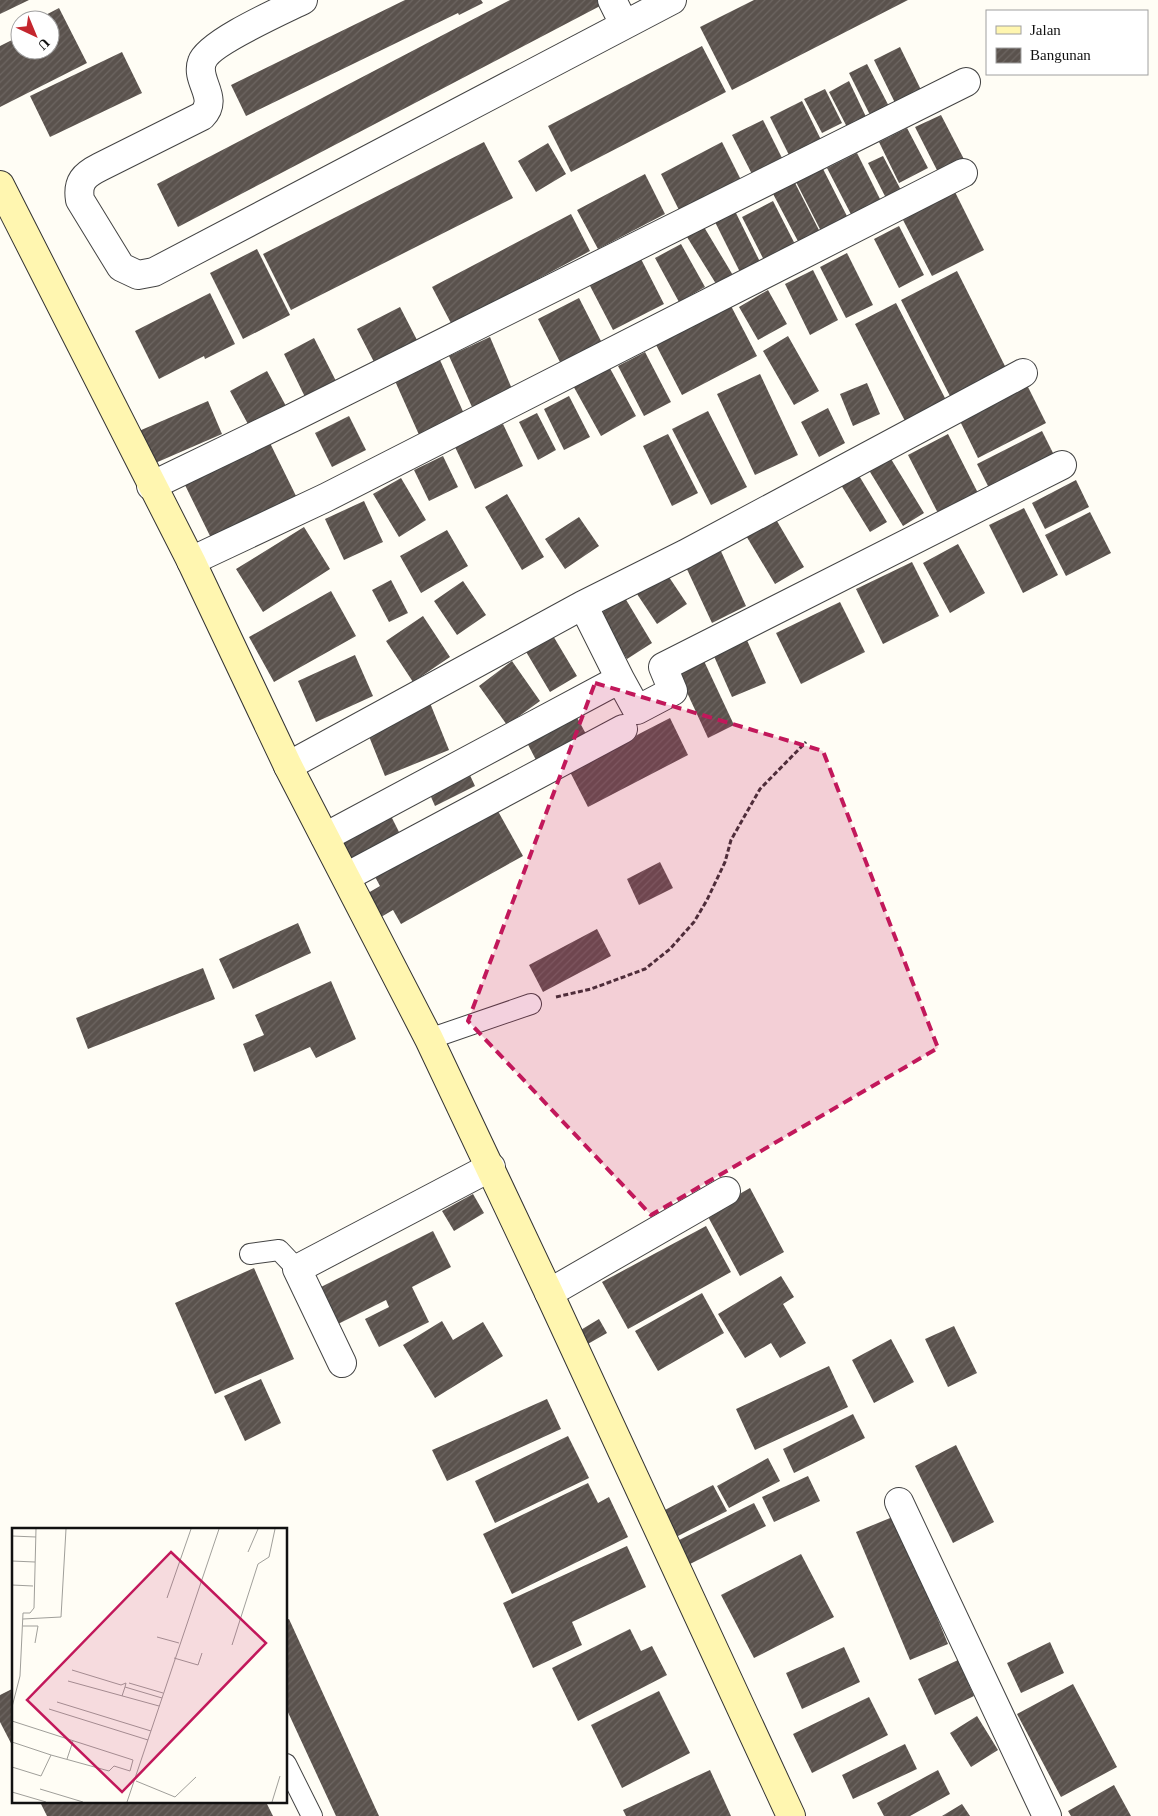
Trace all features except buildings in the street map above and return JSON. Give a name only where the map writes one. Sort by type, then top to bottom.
[{"type":"main road","points":[[0,185],[151,486],[191,561],[288,766],[429,1039],[550,1293],[791,1816]]},
{"type":"street","points":[[303,0],[223,42],[205,55],[201,63],[201,72],[210,99],[206,112],[202,116],[100,167],[89,173],[81,181],[78,190],[80,200],[121,267],[138,275],[154,272],[618,12],[672,0]]},
{"type":"street","points":[[151,486],[310,409],[966,82]]},
{"type":"street","points":[[191,561],[325,498],[963,173]]},
{"type":"street","points":[[288,766],[583,605],[685,554],[1023,373]]},
{"type":"street","points":[[583,605],[637,710],[673,691],[663,667],[1062,465]]},
{"type":"street","points":[[325,837],[620,679]]},
{"type":"street","points":[[346,878],[623,729]]},
{"type":"street","points":[[342,1362],[297,1269],[491,1167]]},
{"type":"street","points":[[550,1293],[726,1191]]},
{"type":"street","points":[[899,1502],[1047,1816]]},
{"type":"lane","points":[[429,1039],[531,1004]]},
{"type":"lane","points":[[250,1254],[279,1250],[297,1269]]},
{"type":"lane","points":[[288,1768],[312,1816]]},
{"type":"path","points":[[531,1004],[591,989],[645,969],[670,949],[694,922],[707,900],[725,862],[731,840],[760,789],[806,742]]},
{"type":"highlighted area","points":[[595,683],[823,751],[938,1048],[651,1215],[468,1021]]}]
